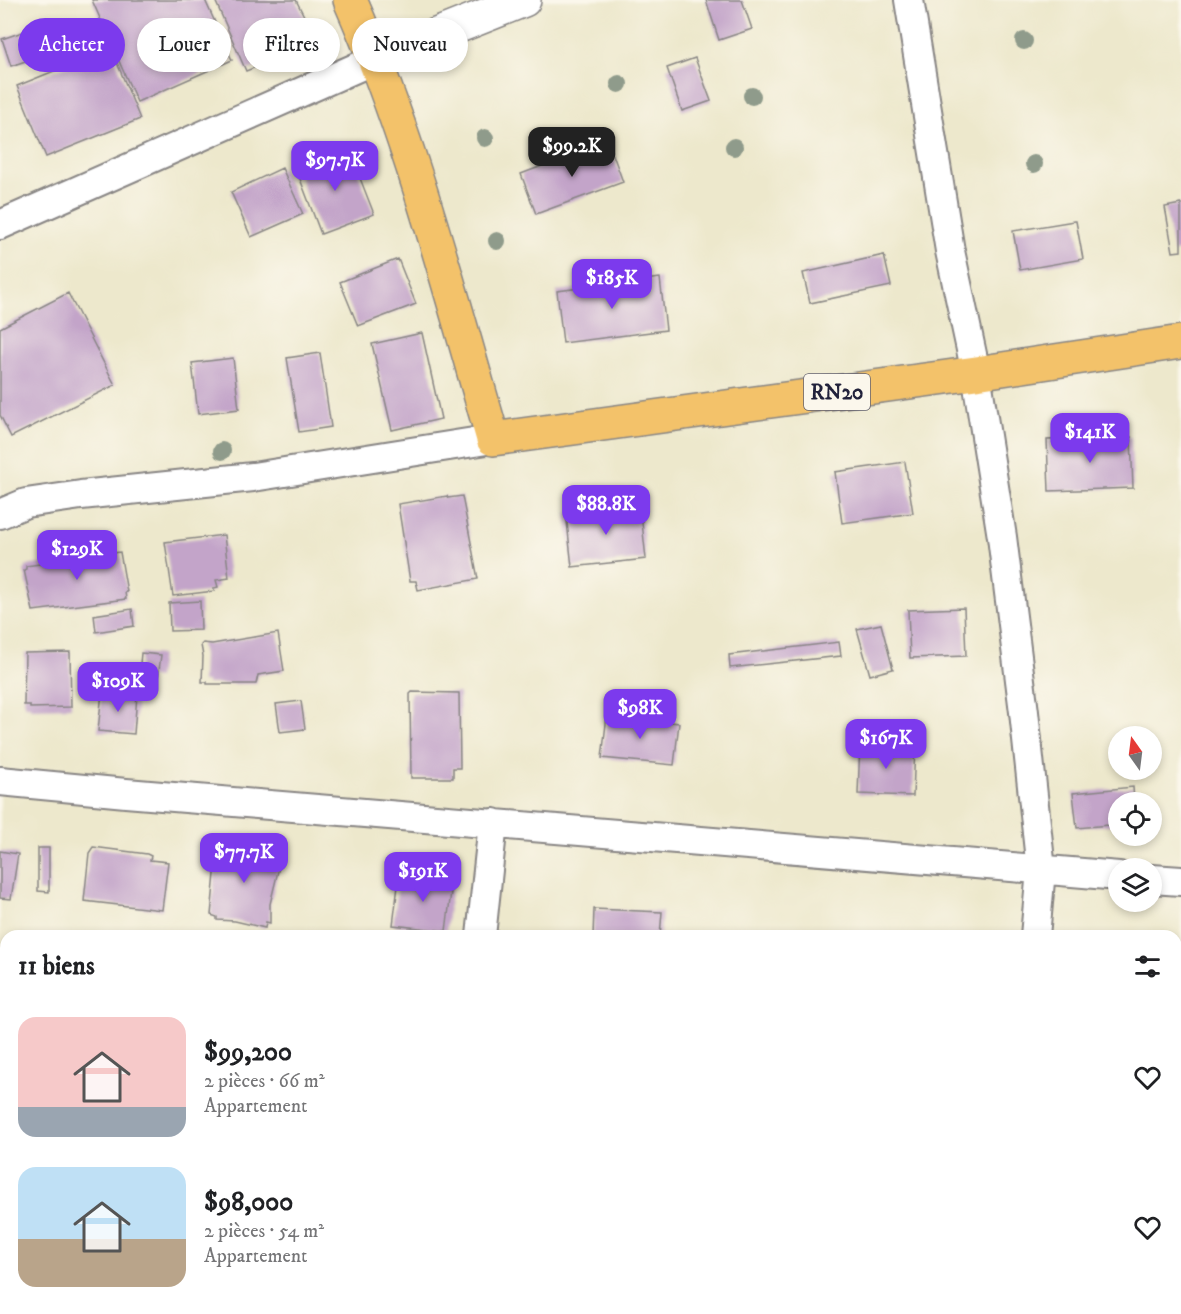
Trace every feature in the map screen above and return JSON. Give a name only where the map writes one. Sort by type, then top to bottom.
[{"type":"main road","points":[[350,0],[358,18]]},
{"type":"main road","points":[[380,72],[419,187],[493,439]]},
{"type":"main road","name":"RN20","points":[[493,439],[976,373],[1181,342]]},
{"type":"street","points":[[468,22],[524,0]]},
{"type":"street","points":[[909,0],[950,251],[976,373],[1002,537],[1041,870],[1036,930]]},
{"type":"street","points":[[0,225],[352,70]]},
{"type":"street","points":[[0,514],[26,503],[253,477],[493,439]]},
{"type":"street","points":[[0,781],[1108,875]]},
{"type":"street","points":[[482,930],[493,823]]},
{"type":"street","points":[[1162,880],[1181,881]]},
{"type":"building","points":[[92,0],[205,0],[213,18],[137,18],[137,72],[205,72],[137,102],[124,72],[125,18],[100,18]]},
{"type":"building","points":[[215,0],[296,0],[305,18],[243,18],[243,64],[231,37],[231,18],[223,18]]},
{"type":"building","points":[[706,0],[742,0],[752,29],[719,40]]},
{"type":"building","points":[[18,33],[18,64],[11,66],[2,39]]},
{"type":"building","points":[[695,58],[711,101],[682,111],[667,68]]},
{"type":"building","points":[[52,72],[121,72],[140,119],[46,157],[17,86]]},
{"type":"building","points":[[608,141],[623,182],[536,214],[521,174]]},
{"type":"building","points":[[349,150],[374,214],[321,234],[297,171]]},
{"type":"building","points":[[282,168],[303,214],[251,237],[231,192]]},
{"type":"building","points":[[1181,204],[1181,251],[1173,252],[1165,207]]},
{"type":"building","points":[[1076,221],[1083,259],[1020,270],[1013,231]]},
{"type":"building","points":[[884,255],[891,286],[810,303],[803,273]]},
{"type":"building","points":[[398,259],[416,304],[358,326],[340,282]]},
{"type":"building","points":[[660,278],[666,330],[563,343],[557,291]]},
{"type":"building","points":[[68,293],[115,385],[11,437],[0,415],[0,328]]},
{"type":"building","points":[[422,333],[441,419],[392,430],[372,344]]},
{"type":"building","points":[[320,353],[331,427],[299,432],[287,358]]},
{"type":"building","points":[[233,358],[239,409],[198,414],[192,363]]},
{"type":"building","points":[[1131,437],[1133,488],[1049,491],[1047,440]]},
{"type":"building","points":[[905,462],[913,513],[842,523],[835,472]]},
{"type":"building","points":[[447,496],[448,498],[462,496],[478,579],[418,590],[416,581],[410,581],[398,504]]},
{"type":"building","points":[[640,504],[646,559],[572,567],[566,513]]},
{"type":"building","points":[[224,535],[229,578],[216,580],[218,587],[214,588],[214,591],[173,596],[165,542]]},
{"type":"building","points":[[112,549],[113,553],[120,552],[127,592],[125,592],[126,599],[33,611],[24,570],[26,566],[61,561]]},
{"type":"building","points":[[200,601],[201,630],[170,631],[169,603]]},
{"type":"building","points":[[964,608],[966,656],[910,658],[908,610]]},
{"type":"building","points":[[132,609],[134,626],[96,632],[94,615]]},
{"type":"building","points":[[881,624],[893,669],[870,675],[857,629]]},
{"type":"building","points":[[278,633],[284,671],[258,675],[256,684],[207,684],[207,682],[202,682],[201,645],[203,643],[212,644]]},
{"type":"building","points":[[839,642],[841,656],[730,668],[729,655]]},
{"type":"building","points":[[70,652],[71,707],[30,708],[30,705],[24,705],[25,653]]},
{"type":"building","points":[[141,653],[161,655],[158,678],[139,675]]},
{"type":"building","points":[[102,692],[137,695],[134,734],[98,731]]},
{"type":"building","points":[[412,692],[459,693],[460,768],[453,768],[453,778],[411,778],[410,694]]},
{"type":"building","points":[[301,701],[305,729],[280,732],[276,704]]},
{"type":"building","points":[[607,715],[679,723],[674,765],[602,758]]},
{"type":"building","points":[[860,743],[915,745],[913,796],[858,794]]},
{"type":"building","points":[[1133,787],[1133,792],[1108,792],[1108,825],[1077,828],[1073,793]]},
{"type":"building","points":[[218,843],[274,849],[273,862],[280,863],[270,904],[270,923],[266,922],[265,928],[235,921],[217,920],[217,917],[211,915]]},
{"type":"building","points":[[93,847],[147,854],[151,856],[150,860],[168,862],[162,910],[84,901],[89,853]]},
{"type":"building","points":[[38,848],[49,848],[49,892],[38,891]]},
{"type":"building","points":[[0,851],[18,854],[11,899],[0,898]]},
{"type":"building","points":[[402,875],[448,881],[448,884],[452,884],[446,930],[393,925],[399,878],[402,878]]},
{"type":"building","points":[[594,909],[662,912],[660,930],[593,930]]}]
